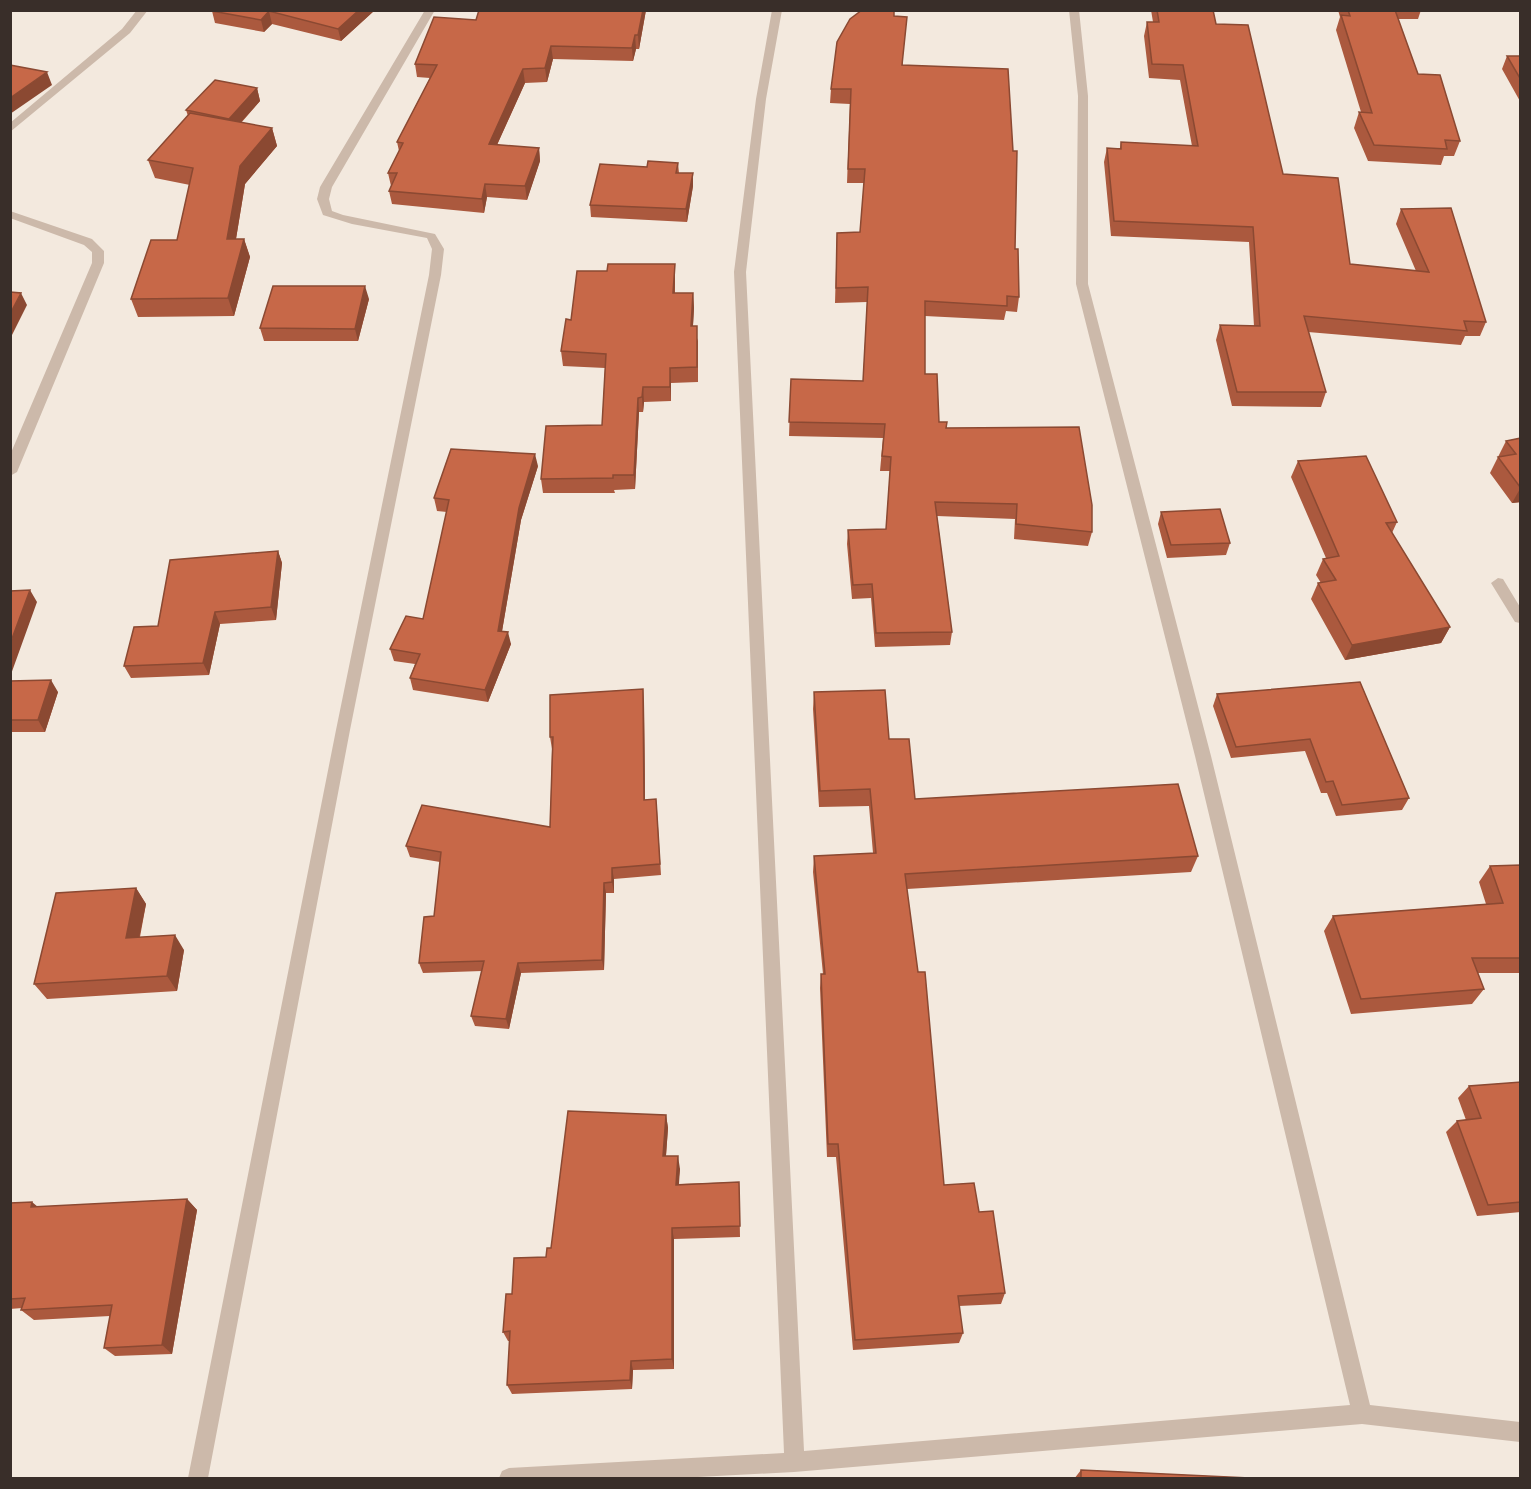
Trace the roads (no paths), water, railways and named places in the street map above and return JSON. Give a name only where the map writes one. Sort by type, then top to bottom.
[{"type":"street","points":[[10,129],[126,31],[143,10]]},
{"type":"street","points":[[198,1479],[343,730],[435,275],[438,249],[431,236],[407,228],[343,220],[327,213],[323,199],[332,176],[430,10]]},
{"type":"street","points":[[777,10],[761,99],[740,272],[752,588],[794,1462]]},
{"type":"street","points":[[1074,10],[1083,96],[1082,284],[1203,756],[1362,1414]]},
{"type":"street","points":[[10,214],[88,242],[98,251],[98,264],[10,472]]},
{"type":"street","points":[[1498,583],[1521,618]]},
{"type":"street","points":[[509,1479],[794,1462],[1362,1414],[1521,1432]]}]
